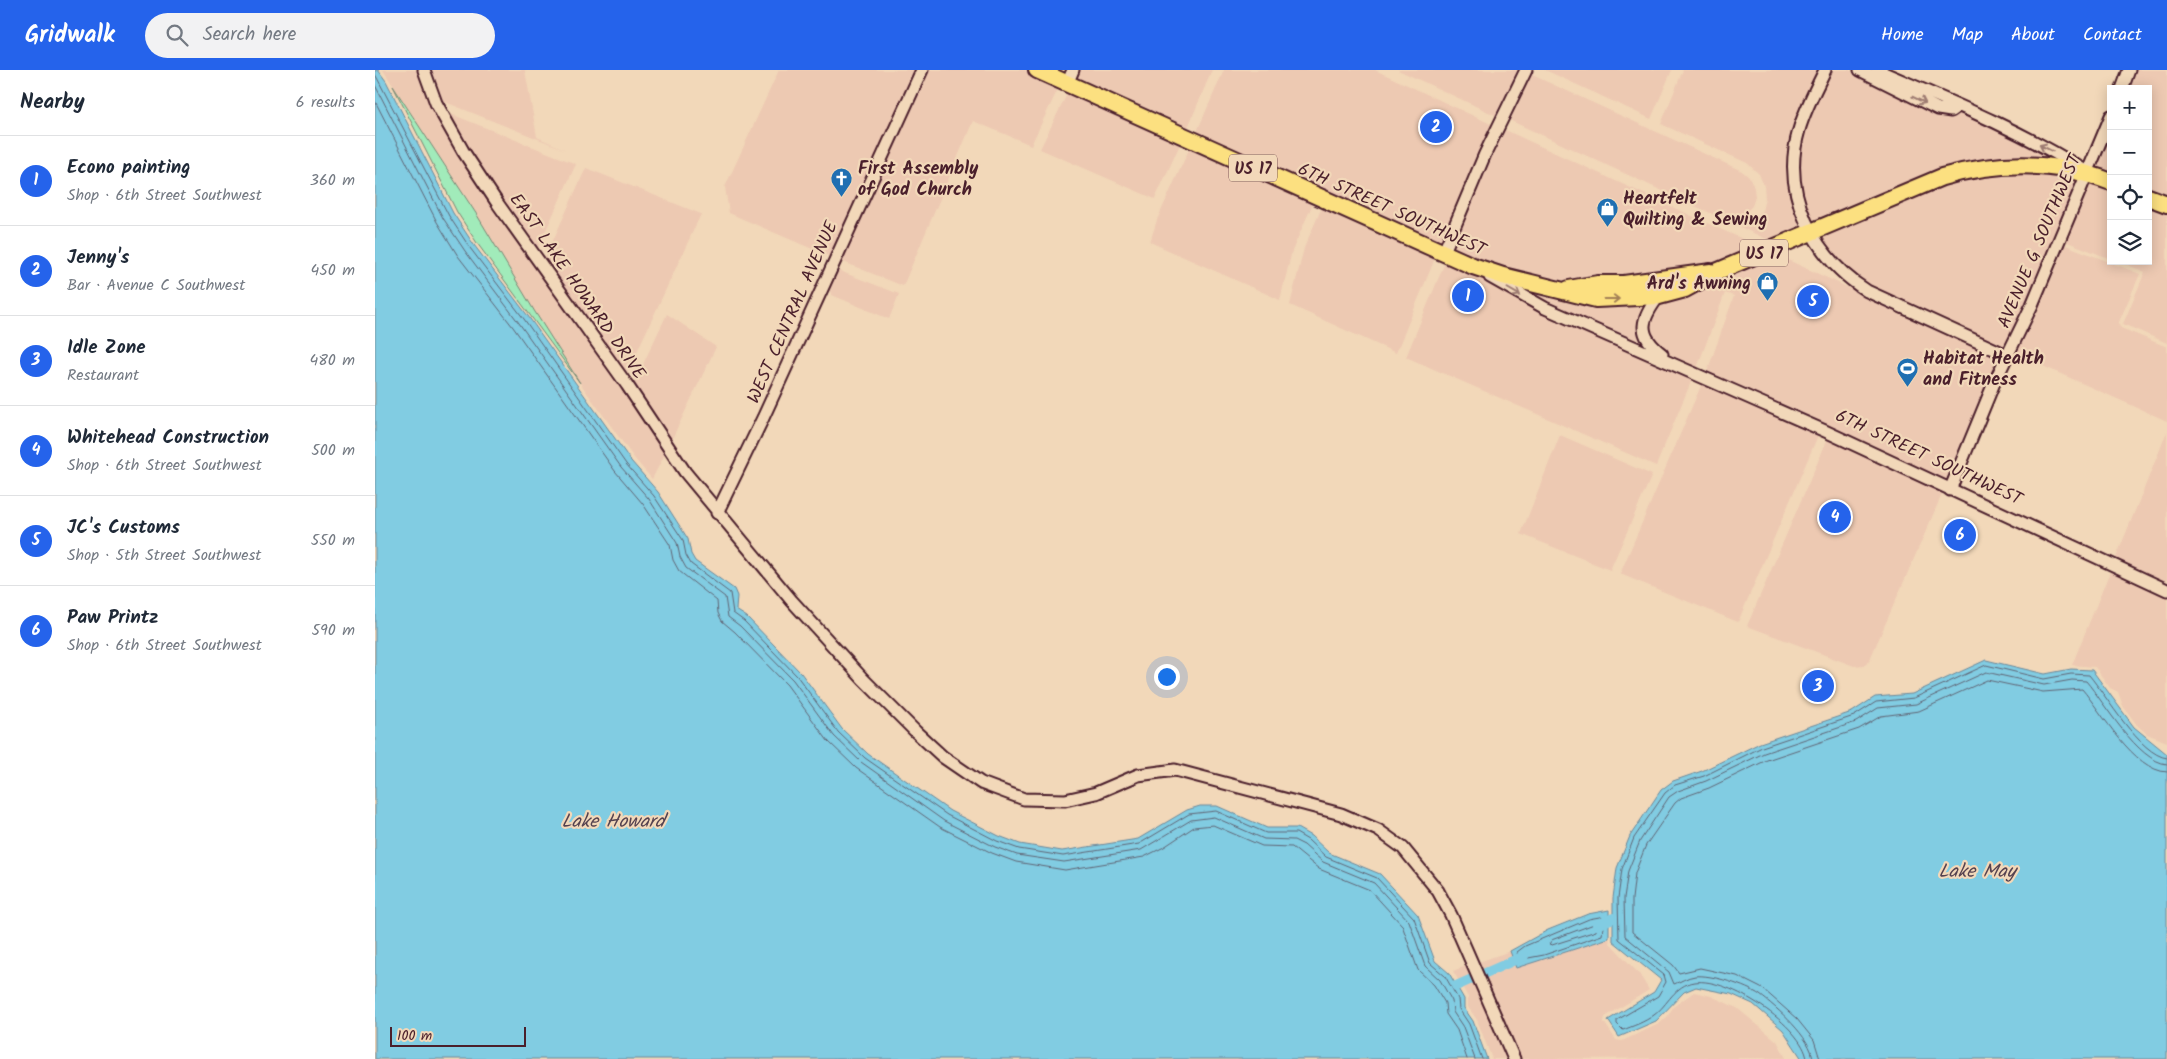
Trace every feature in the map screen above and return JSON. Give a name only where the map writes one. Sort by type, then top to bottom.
[{"type":"highway","name":"6TH STREET SOUTHWEST","points":[[1037,70],[1070,77],[1443,254],[1473,266]]},
{"type":"highway","name":"US 17","points":[[1473,266],[1503,276],[1596,299],[1659,296],[1685,289],[1716,272],[1941,178],[1970,170],[1999,165],[2024,164],[2067,168],[2107,180]]},
{"type":"highway","points":[[2152,198],[2167,204]]},
{"type":"highway","name":"US 17","points":[[1564,290],[1598,284],[1624,284],[1716,272]]},
{"type":"street","name":"EAST LAKE HOWARD DRIVE","points":[[424,70],[450,130],[493,196],[627,385],[685,472],[717,513],[863,679],[943,757],[981,783],[1024,799],[1065,800],[1097,793],[1137,775],[1175,770],[1341,814],[1378,830],[1403,848],[1423,870],[1451,915],[1469,961],[1514,1059]]},
{"type":"street","name":"WEST CENTRAL AVENUE","points":[[717,513],[763,418],[922,70]]},
{"type":"street","points":[[1443,254],[1485,154],[1526,70]]},
{"type":"street","points":[[1825,70],[1799,129],[1795,149],[1794,186],[1799,205],[1811,233],[1835,266],[1849,279],[1867,291],[2009,356]]},
{"type":"street","points":[[1860,70],[1938,109],[1951,111],[1958,106]]},
{"type":"street","points":[[1877,70],[1958,106],[2055,153],[2088,173]]},
{"type":"street","points":[[2123,85],[2129,70]]},
{"type":"street","name":"AVENUE G SOUTHWEST","points":[[1950,490],[1994,383],[2009,356],[2107,126]]},
{"type":"street","name":"6TH STREET SOUTHWEST","points":[[1473,266],[1545,308],[1673,362],[2167,590]]},
{"type":"street","name":"6TH STREET SOUTHWEST","points":[[1659,296],[1647,311],[1643,329],[1649,344],[1673,362]]},
{"type":"shaded area","points":[[383,70],[418,70],[430,106],[433,107],[459,153],[666,452],[652,479],[634,458],[580,383],[477,215]]},
{"type":"shaded area","points":[[429,70],[525,70],[537,137],[566,150],[440,100]]},
{"type":"shaded area","points":[[779,70],[917,70],[831,257],[729,213],[725,187]]},
{"type":"shaded area","points":[[928,70],[1026,70],[1060,85],[1031,145],[973,121],[903,286],[841,261]]},
{"type":"shaded area","points":[[1079,70],[1212,70],[1186,132],[1074,82]]},
{"type":"shaded area","points":[[1224,70],[1375,70],[1493,125],[1440,247],[1195,136]]},
{"type":"shaded area","points":[[1398,70],[1520,70],[1497,116]]},
{"type":"shaded area","points":[[1545,70],[1672,70],[1651,119]]},
{"type":"shaded area","points":[[1683,70],[1819,70],[1794,127],[1790,148],[1789,186],[1794,206],[1805,230],[1775,243],[1740,227],[1752,222],[1762,211],[1765,198],[1764,186],[1759,174],[1747,163],[1661,124]]},
{"type":"shaded area","points":[[1831,70],[1849,70],[1931,111],[1951,116],[1960,112],[2063,163],[1996,160],[1814,227],[1803,204],[1799,186],[1800,150],[1804,131]]},
{"type":"shaded area","points":[[2129,70],[2167,70],[2167,343],[2123,324],[2145,272],[2128,265],[2152,265],[2152,85],[2123,85]]},
{"type":"shaded area","points":[[1530,74],[1742,171],[1750,178],[1754,188],[1755,197],[1752,206],[1744,214],[1734,219],[1723,219],[1507,119]]},
{"type":"shaded area","points":[[1069,90],[1182,140],[1155,199],[1040,149]]},
{"type":"shaded area","points":[[446,112],[576,164],[537,250],[467,149]]},
{"type":"shaded area","points":[[2107,126],[2107,257],[2060,239]]},
{"type":"shaded area","points":[[1503,129],[1763,248],[1722,265],[1564,285],[1534,279],[1449,251]]},
{"type":"shaded area","points":[[1191,145],[1314,201],[1292,251],[1280,300],[1150,242],[1157,220]]},
{"type":"shaded area","points":[[586,168],[701,214],[626,375],[544,260]]},
{"type":"shaded area","points":[[1998,170],[2081,176],[2006,350],[1870,287],[1839,263],[1819,235],[1944,182]]},
{"type":"shaded area","points":[[1323,205],[1436,256],[1396,353],[1290,305],[1304,248]]},
{"type":"shaded area","points":[[2063,244],[2107,261],[2107,265],[2117,265],[2140,274],[2118,324],[2121,328],[2167,347],[2167,421],[2016,354]]},
{"type":"shaded area","points":[[1775,254],[2002,358],[1989,381],[1947,483],[1707,372],[1734,296],[1725,293],[1697,368],[1675,358],[1653,342],[1649,321],[1662,300]]},
{"type":"shaded area","points":[[1446,260],[1471,271],[1516,298],[1693,377],[1656,466],[1406,357]]},
{"type":"shaded area","points":[[837,270],[899,294],[889,319],[832,295],[828,289]]},
{"type":"shaded area","points":[[1508,282],[1648,301],[1639,319],[1639,330],[1644,346],[1547,304]]},
{"type":"shaded area","points":[[667,314],[716,347],[671,441],[633,385]]},
{"type":"shaded area","points":[[1703,381],[1819,433],[1738,622],[1620,574]]},
{"type":"shaded area","points":[[2167,432],[2167,584],[2115,560]]},
{"type":"shaded area","points":[[1560,435],[1652,475],[1610,570],[1521,534]]},
{"type":"shaded area","points":[[1828,438],[1943,492],[1870,659],[1865,665],[1854,666],[1747,626]]},
{"type":"shaded area","points":[[2111,569],[2167,595],[2167,742],[2147,734],[2137,725],[2123,706],[2118,692],[2110,688],[2095,667],[2072,665]]},
{"type":"shaded area","points":[[1609,938],[1610,943],[1640,975],[1649,990],[1605,1017],[1604,1022],[1616,1040],[1622,1041],[1659,1024],[1668,1016],[1673,1007],[1694,992],[1711,996],[1737,1008],[1777,1041],[1786,1058],[1520,1059],[1476,963],[1510,951],[1516,968]]},
{"type":"shaded area","points":[[1466,966],[1509,1059],[1492,1059],[1477,1020],[1468,1007],[1468,997],[1453,971]]},
{"type":"green space","points":[[393,86],[477,215],[580,383],[477,243],[457,212]]},
{"type":"water","name":"Lake Howard","points":[[375,70],[378,70],[386,81],[453,213],[474,245],[528,316],[631,461],[658,492],[688,539],[691,554],[695,561],[734,589],[737,596],[736,610],[747,617],[801,673],[842,729],[868,754],[950,811],[999,836],[1020,844],[1062,851],[1138,839],[1187,810],[1200,806],[1217,806],[1267,828],[1297,828],[1311,836],[1329,853],[1380,874],[1418,915],[1435,961],[1449,973],[1464,999],[1464,1008],[1473,1021],[1487,1059],[375,1059]]},
{"type":"water","name":"Lake May","points":[[1986,660],[2045,674],[2071,669],[2092,670],[2134,727],[2167,754],[2167,1059],[1802,1059],[1783,1030],[1753,1004],[1731,994],[1696,987],[1684,992],[1656,1021],[1619,1037],[1608,1020],[1654,992],[1661,980],[1613,941],[1613,898],[1617,868],[1630,836],[1661,790],[1673,781],[1702,771],[1760,743],[1852,712],[1875,697],[1912,694]]},
{"type":"water","points":[[1609,910],[1609,938],[1516,968],[1510,951],[1548,930],[1588,914]]},
{"type":"waterway","points":[[1597,925],[1613,918]]},
{"type":"waterway","points":[[1456,986],[1524,956]]},
{"type":"place","name":"Jenny's","points":[[1436,127]]},
{"type":"place","name":"First Assembly of God Church","points":[[842,197]]},
{"type":"place","name":"Heartfelt Quilting & Sewing","points":[[1607,227]]},
{"type":"place","name":"Econo painting","points":[[1468,296]]},
{"type":"place","name":"JC's Customs","points":[[1813,301]]},
{"type":"place","name":"Ard's Awning","points":[[1767,302]]},
{"type":"place","name":"Habitat Health and Fitness","points":[[1907,387]]},
{"type":"place","name":"Whitehead Construction","points":[[1835,517]]},
{"type":"place","name":"Paw Printz","points":[[1960,535]]},
{"type":"place","name":"Idle Zone","points":[[1818,686]]}]
